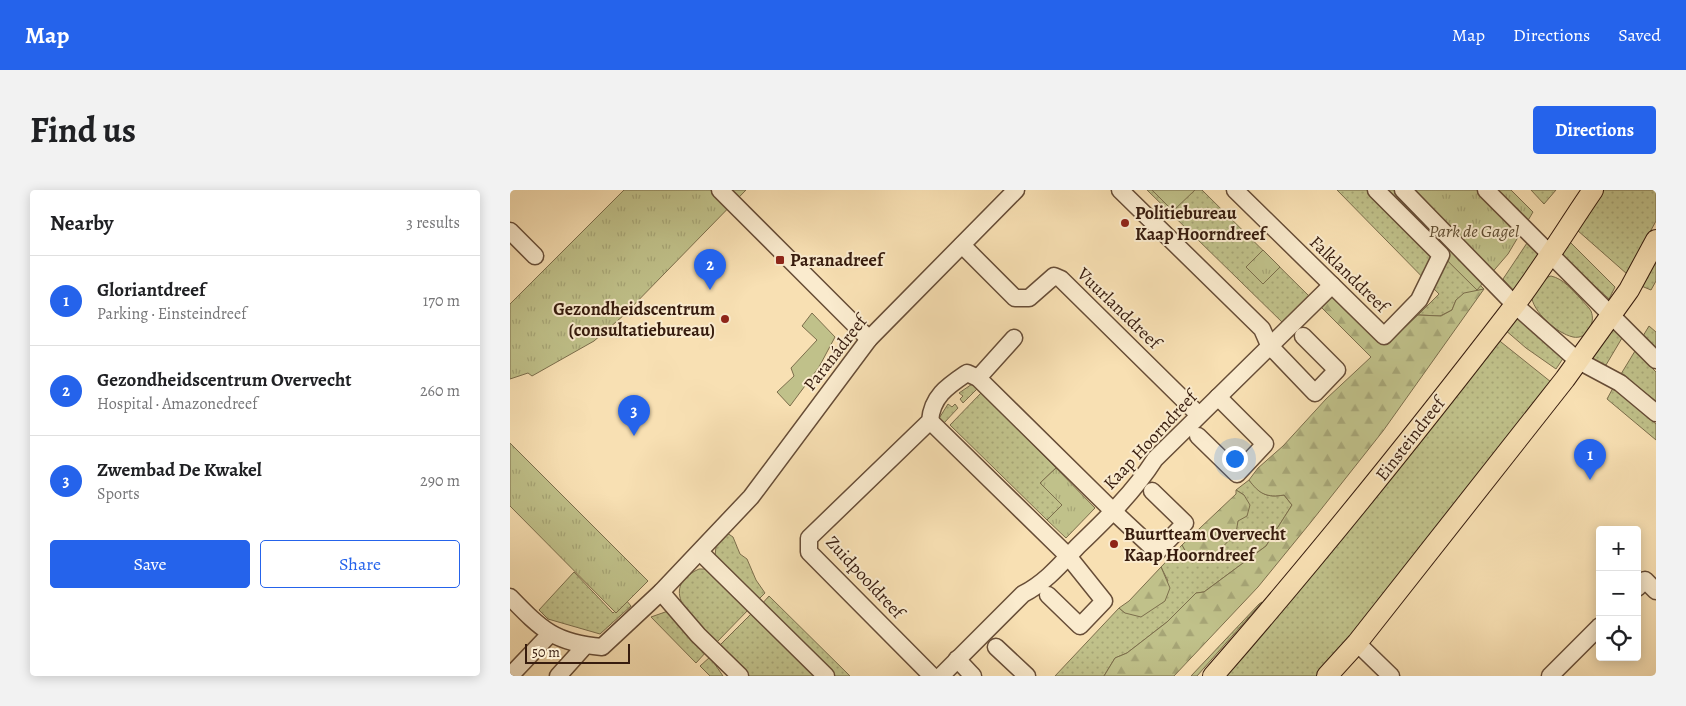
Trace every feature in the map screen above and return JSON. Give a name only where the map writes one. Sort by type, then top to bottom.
[{"type":"main road","name":"Einsteindreef","points":[[1213,676],[1314,559],[1514,305],[1593,190]]},
{"type":"main road","points":[[1328,676],[1356,643],[1612,315],[1629,290],[1656,240]]},
{"type":"street","points":[[720,190],[869,339]]},
{"type":"street","name":"Paranádreef","points":[[586,646],[602,647],[661,592],[700,552],[751,497],[869,339],[1016,190]]},
{"type":"street","points":[[1120,190],[1262,329],[1269,345],[1315,393],[1337,370],[1303,336]]},
{"type":"street","name":"Falklanddreef","points":[[1235,190],[1384,336],[1420,300],[1441,255],[1376,190]]},
{"type":"street","points":[[1403,190],[1514,305],[1578,360],[1620,383],[1656,413]]},
{"type":"street","points":[[1486,190],[1656,360]]},
{"type":"street","points":[[510,231],[535,256]]},
{"type":"street","name":"Vuurlanddreef","points":[[962,245],[1015,298],[1029,298],[1054,276],[1061,279],[1199,415]]},
{"type":"street","name":"Kaap Hoorndreef","points":[[941,676],[1023,594],[1038,586],[1068,556],[1141,480],[1156,459],[1269,345],[1332,285]]},
{"type":"street","points":[[1014,338],[978,378],[1112,511]]},
{"type":"street","name":"Zuidpooldreef","points":[[932,676],[809,552],[809,538],[930,421],[931,407],[944,388],[968,373],[978,378]]},
{"type":"street","name":"Kaap Hoorndreef","points":[[1198,436],[1237,474],[1265,444],[1218,397]]},
{"type":"street","points":[[930,421],[1068,556],[1104,601],[1080,626],[1048,595]]},
{"type":"street","name":"Kaap Hoorndreef","points":[[1112,511],[1158,552],[1185,523],[1152,491]]},
{"type":"street","points":[[700,552],[826,676]]},
{"type":"street","points":[[1641,584],[1645,580],[1656,591]]},
{"type":"street","points":[[661,592],[698,635],[740,676]]},
{"type":"street","points":[[510,597],[545,631],[586,646],[558,676]]},
{"type":"street","points":[[1550,676],[1596,630]]},
{"type":"street","points":[[510,676],[545,631]]},
{"type":"street","points":[[1356,643],[1391,676]]},
{"type":"street","points":[[996,646],[1027,676]]},
{"type":"street","points":[[957,659],[973,676]]},
{"type":"green space","points":[[624,190],[746,190],[624,315],[594,341],[532,376],[528,373],[510,379],[510,304]]},
{"type":"green space","points":[[1147,190],[1202,190],[1312,299],[1285,325]]},
{"type":"green space","points":[[1152,190],[1195,190],[1173,211]]},
{"type":"green space","points":[[1337,190],[1385,190],[1484,289],[1464,294],[1456,300],[1452,310],[1440,316],[1418,315],[1439,294]]},
{"type":"green space","name":"Park de Gagel","points":[[1376,190],[1511,190],[1533,212],[1508,254],[1477,290]]},
{"type":"green space","points":[[1531,190],[1556,190],[1544,204]]},
{"type":"green space","points":[[1603,190],[1656,190],[1656,221],[1627,274],[1577,230]]},
{"type":"green space","points":[[1569,241],[1615,287],[1609,299],[1560,254]]},
{"type":"green space","points":[[1527,243],[1540,256],[1514,291],[1503,279]]},
{"type":"green space","points":[[1263,250],[1280,267],[1263,284],[1246,267]]},
{"type":"green space","points":[[1656,253],[1656,281],[1651,290],[1639,285]]},
{"type":"green space","points":[[1551,276],[1568,285],[1591,311],[1591,325],[1589,330],[1582,336],[1573,337],[1566,335],[1546,321],[1536,308],[1531,295],[1544,278]]},
{"type":"green space","points":[[1484,289],[1383,431],[1311,522],[1258,587],[1174,676],[1104,676],[1115,658],[1127,653],[1167,622],[1196,593],[1204,592],[1266,546],[1292,505],[1284,495],[1273,496],[1260,492],[1249,480],[1258,468],[1283,446],[1326,399],[1371,357],[1320,306],[1333,296],[1386,345],[1418,315],[1441,316],[1452,310],[1456,300],[1464,293]]},
{"type":"green space","points":[[1517,311],[1564,357],[1556,369],[1526,348],[1504,329]]},
{"type":"green space","points":[[812,313],[835,337],[819,367],[790,406],[777,392],[794,376],[791,368],[817,340],[802,326]]},
{"type":"green space","points":[[1649,326],[1656,332],[1656,349],[1643,336]]},
{"type":"green space","points":[[1611,327],[1622,338],[1606,365],[1587,361]]},
{"type":"green space","points":[[1496,338],[1551,382],[1322,672],[1317,676],[1220,676]]},
{"type":"green space","points":[[1635,351],[1656,372],[1656,401],[1621,374]]},
{"type":"green space","points":[[975,382],[980,386],[963,403],[960,399],[963,396],[959,393]]},
{"type":"green space","points":[[1613,388],[1656,424],[1656,440],[1607,399]]},
{"type":"green space","points":[[981,393],[1056,468],[1040,483],[1062,505],[1047,520],[950,425]]},
{"type":"green space","points":[[948,404],[952,407],[955,404],[958,408],[943,424],[938,420]]},
{"type":"green space","points":[[510,443],[648,581],[616,613],[510,506]]},
{"type":"green space","points":[[1056,468],[1095,508],[1066,538],[1047,520],[1062,505],[1040,483]]},
{"type":"green space","points":[[1249,480],[1260,492],[1273,496],[1284,495],[1292,505],[1266,546],[1204,592],[1196,593],[1167,622],[1127,653],[1115,658],[1104,676],[1055,676],[1119,608],[1125,613],[1168,581],[1161,567],[1182,545],[1186,552],[1215,545],[1230,538],[1237,524],[1244,495],[1236,490]]},
{"type":"green space","points":[[1236,490],[1244,495],[1250,505],[1247,516],[1238,521],[1236,533],[1214,556],[1201,557],[1186,552],[1182,545],[1236,494]]},
{"type":"green space","points":[[727,533],[733,537],[740,554],[747,559],[756,580],[765,593],[757,601],[715,556],[716,547]]},
{"type":"green space","points":[[1161,567],[1170,588],[1165,601],[1141,617],[1125,613],[1119,608],[1129,601]]},
{"type":"green space","points":[[699,569],[709,569],[751,607],[715,644],[690,616],[683,606],[680,596],[680,586],[686,577]]},
{"type":"green space","points":[[574,572],[613,613],[626,600],[631,606],[600,634],[548,619],[539,610]]},
{"type":"green space","points":[[769,596],[850,676],[833,676],[761,605]]},
{"type":"green space","points":[[1262,602],[1197,676],[1191,676],[1259,604]]},
{"type":"green space","points":[[755,610],[821,676],[746,676],[718,647]]},
{"type":"green space","points":[[668,611],[707,651],[696,663],[651,617]]},
{"type":"green space","points":[[710,657],[723,676],[710,676],[700,666]]},
{"type":"place","name":"Politiebureau Kaap Hoorndreef","points":[[1125,223]]},
{"type":"place","name":"Paranadreef","points":[[780,260]]},
{"type":"place","name":"Gezondheidscentrum Overvecht","points":[[710,290]]},
{"type":"place","name":"Gezondheidscentrum (consultatiebureau)","points":[[725,319]]},
{"type":"place","name":"Zwembad De Kwakel","points":[[634,436]]},
{"type":"place","name":"Gloriantdreef","points":[[1590,480]]},
{"type":"place","name":"Buurtteam Overvecht Kaap Hoorndreef","points":[[1114,544]]}]
